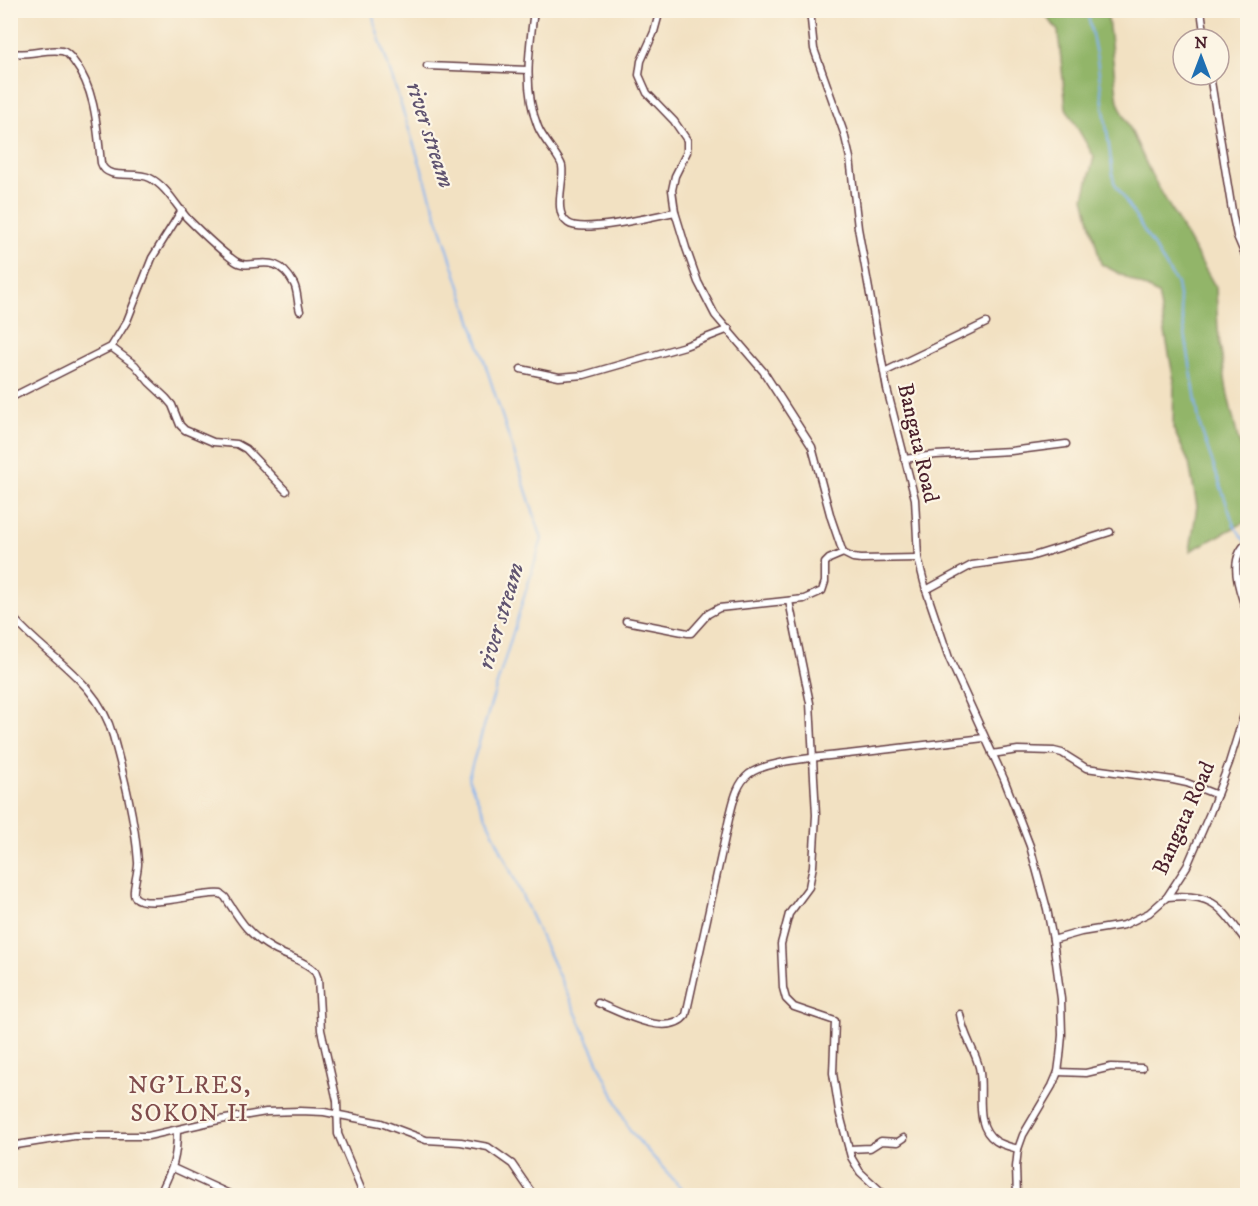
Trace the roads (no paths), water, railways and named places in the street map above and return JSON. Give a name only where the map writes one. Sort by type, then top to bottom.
[{"type":"street","points":[[534,10],[528,70],[529,96],[544,139],[561,164],[561,212],[565,220],[573,226],[594,227],[675,212]]},
{"type":"street","points":[[660,10],[654,32],[641,62],[639,75],[647,93],[674,121],[687,140],[687,152],[673,184],[672,197],[698,282],[716,315],[773,386],[812,447],[843,553],[846,556],[861,559],[918,558]]},
{"type":"street","name":"Bangata Road","points":[[810,10],[814,49],[844,133],[850,158],[858,228],[884,372],[915,500],[918,558],[926,590],[949,658],[1004,779],[1036,862],[1053,940],[1061,999],[1062,1035],[1058,1072],[1023,1135],[1018,1149],[1017,1196]]},
{"type":"street","points":[[1201,10],[1203,27]]},
{"type":"street","points":[[10,53],[19,55],[61,51],[69,55],[82,72],[91,97],[104,170],[110,173],[148,177],[166,191],[187,218],[235,261],[246,264],[268,262],[278,267],[293,283],[300,311]]},
{"type":"street","points":[[427,66],[528,70]]},
{"type":"street","points":[[1212,87],[1233,217],[1237,236],[1248,262]]},
{"type":"street","points":[[10,398],[111,347],[127,321],[152,258],[182,210]]},
{"type":"street","points":[[884,372],[986,323]]},
{"type":"street","points":[[521,369],[559,377],[584,375],[685,346],[729,329]]},
{"type":"street","points":[[111,347],[129,360],[166,398],[185,430],[213,442],[237,444],[246,449],[286,491]]},
{"type":"street","points":[[904,459],[936,454],[1011,452],[1066,444]]},
{"type":"street","points":[[926,590],[972,565],[1030,557],[1110,532]]},
{"type":"street","points":[[1248,542],[1239,550],[1236,575],[1248,615]]},
{"type":"street","points":[[626,621],[691,633],[708,614],[719,608],[804,599],[822,591],[825,582],[825,563],[829,558],[843,553]]},
{"type":"street","points":[[789,601],[810,703],[816,815],[813,866],[809,887],[805,895],[793,907],[785,925],[781,944],[783,988],[786,999],[794,1007],[831,1019],[836,1024],[833,1073],[839,1111],[849,1149],[854,1165],[860,1173],[886,1196]]},
{"type":"street","points":[[10,614],[79,678],[90,691],[109,725],[127,793],[138,861],[134,896],[140,900],[158,902],[221,894],[249,933],[274,950],[315,971],[318,980],[321,1030],[335,1088],[339,1137],[364,1196]]},
{"type":"street","name":"Bangata Road","points":[[1053,940],[1081,932],[1124,925],[1149,913],[1167,897],[1187,866],[1217,795],[1248,702]]},
{"type":"street","points":[[598,1003],[658,1025],[670,1025],[682,1021],[689,1005],[737,790],[743,780],[757,770],[814,758],[984,738]]},
{"type":"street","points":[[992,754],[1018,750],[1054,751],[1062,753],[1086,768],[1173,780],[1217,795]]},
{"type":"street","points":[[1167,897],[1186,895],[1207,899],[1219,908],[1248,944]]},
{"type":"street","points":[[960,1014],[964,1032],[981,1075],[982,1117],[986,1129],[995,1141],[1018,1149]]},
{"type":"street","points":[[1058,1072],[1086,1073],[1111,1067],[1142,1068]]},
{"type":"street","points":[[10,1146],[74,1136],[148,1136],[266,1112],[300,1111],[381,1123],[426,1140],[461,1142],[488,1147],[512,1164],[534,1196]]},
{"type":"street","points":[[159,1196],[176,1158],[177,1131]]},
{"type":"street","points":[[849,1149],[870,1148],[881,1141],[898,1142],[904,1138]]},
{"type":"street","points":[[173,1168],[234,1196]]},
{"type":"waterway","name":"river stream","points":[[372,10],[542,539],[468,778],[630,1131],[688,1196]]},
{"type":"waterway","points":[[1087,10],[1097,59],[1114,182],[1177,284],[1200,426],[1234,525],[1246,543]]},
{"type":"district","name":"NG'LRES, SOKON II","points":[[190,1100]]}]
